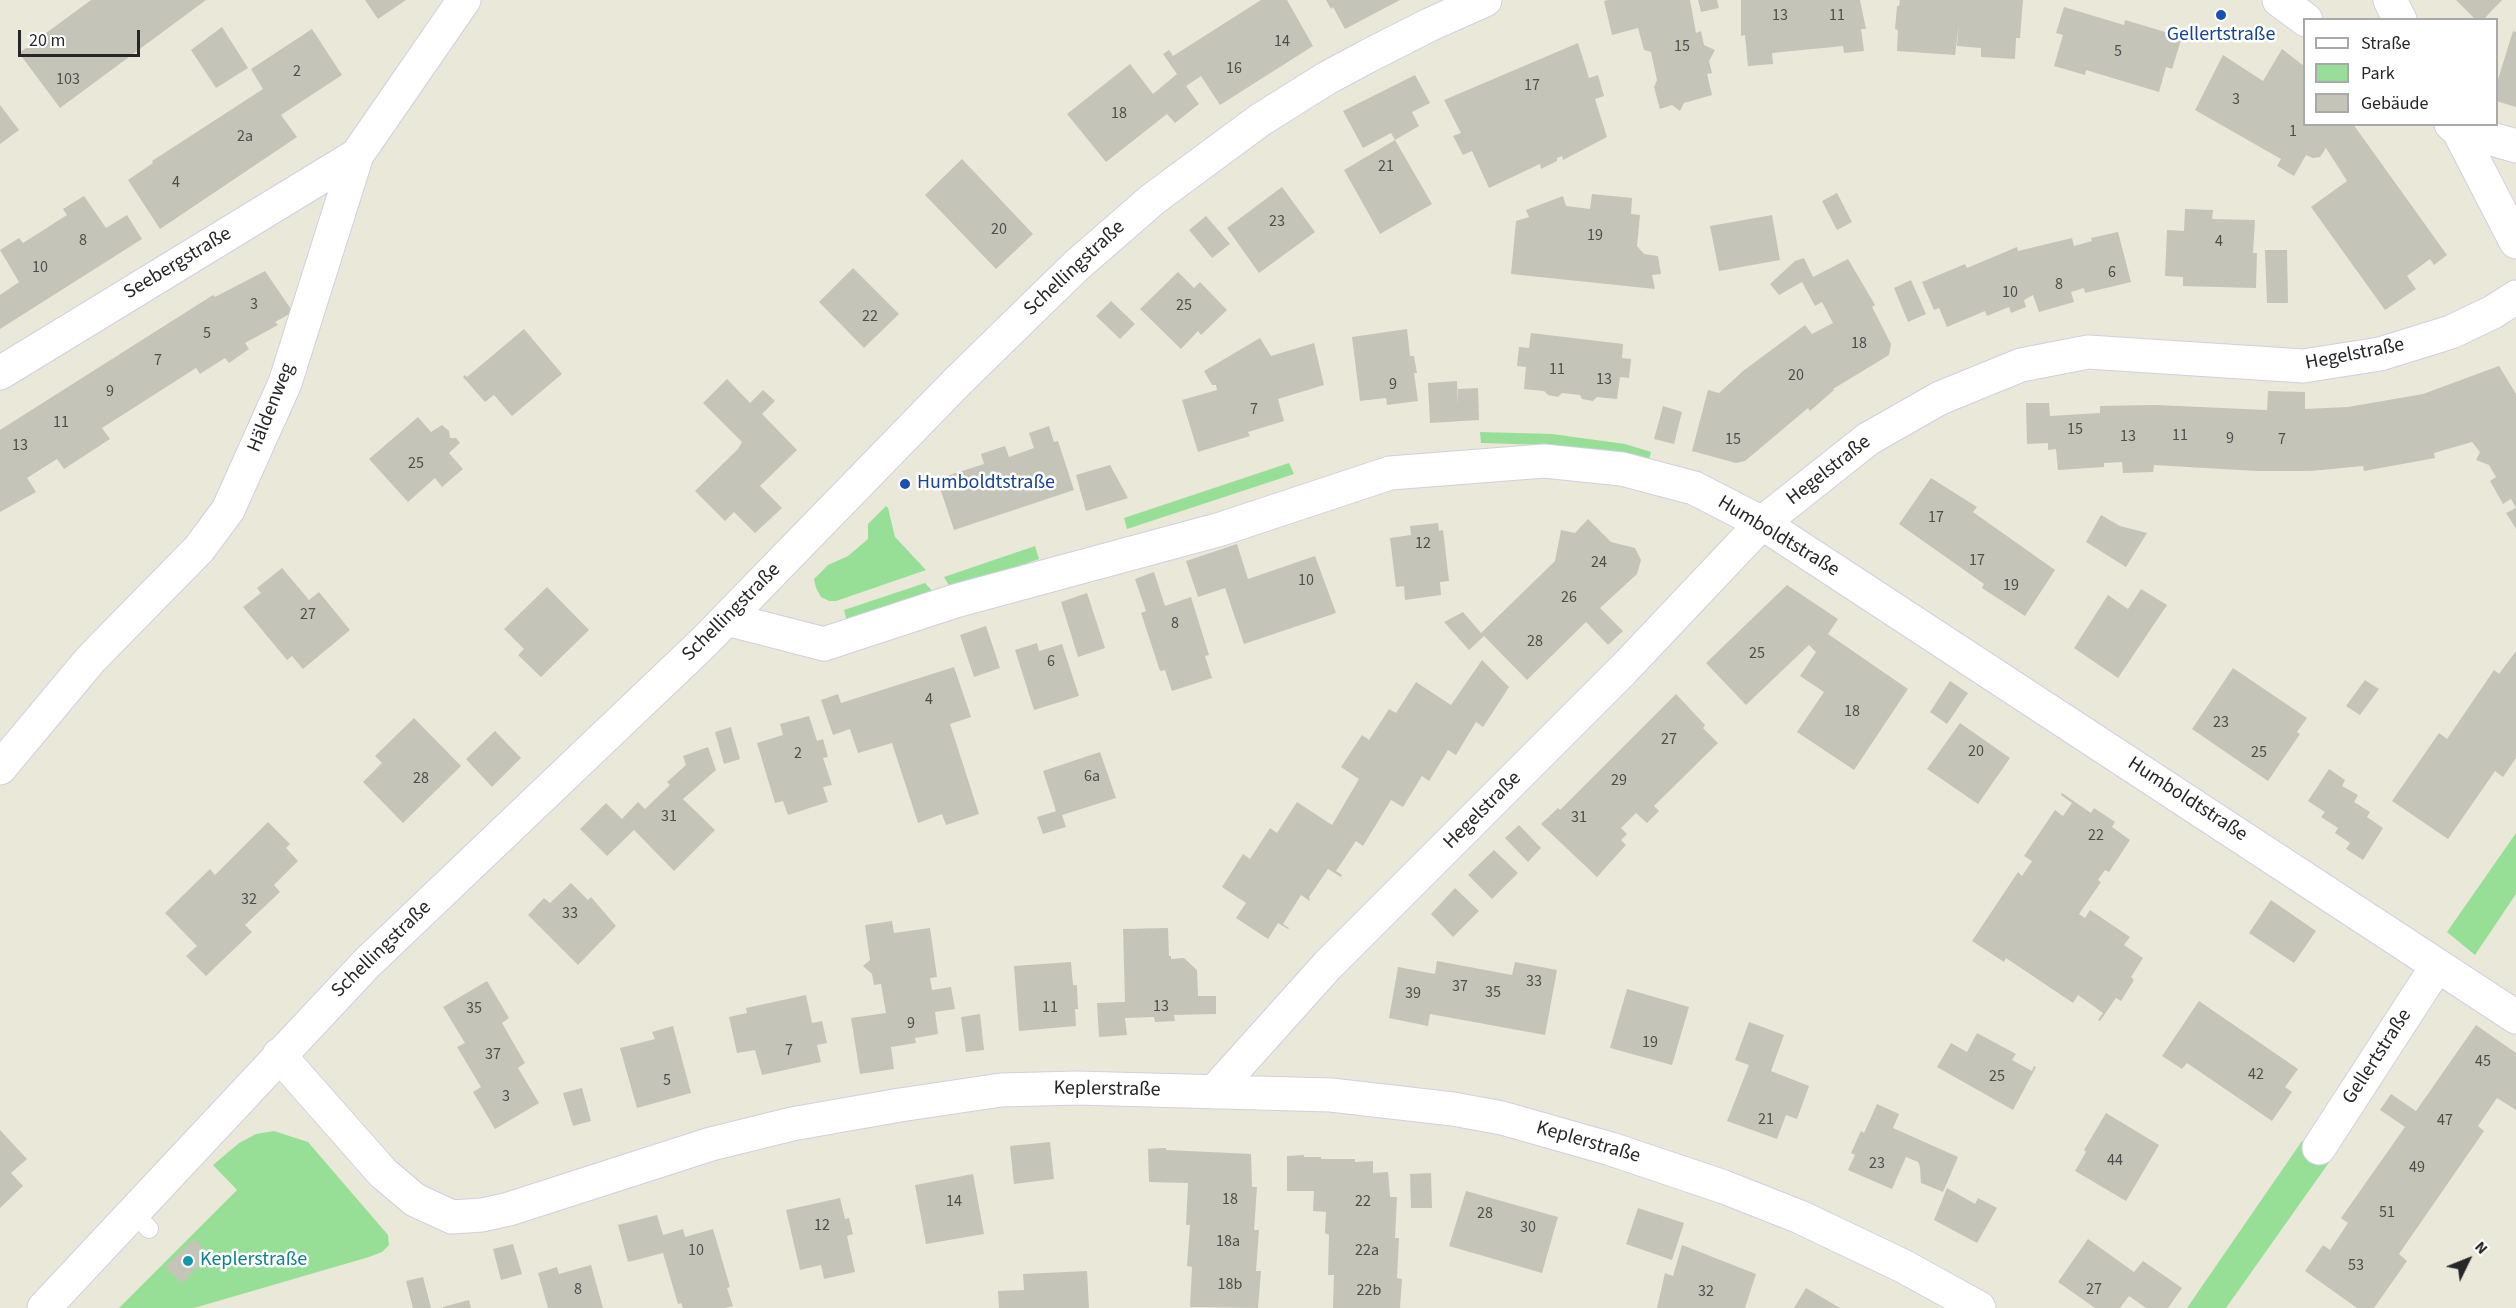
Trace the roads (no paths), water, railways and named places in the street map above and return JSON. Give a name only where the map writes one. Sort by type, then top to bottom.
[{"type":"street","name":"Häldenweg","points":[[0,768],[91,659],[199,549],[228,510],[285,383],[357,155],[464,0]]},
{"type":"street","name":"Schellingstraße","points":[[44,1308],[141,1221],[279,1055],[367,963],[727,619],[974,365],[1076,266],[1153,199],[1223,145],[1296,97],[1429,25],[1485,0]]},
{"type":"street","points":[[2278,0],[2303,18]]},
{"type":"street","points":[[2390,0],[2399,18]]},
{"type":"street","points":[[2455,126],[2516,146]]},
{"type":"street","points":[[2455,126],[2516,242]]},
{"type":"street","name":"Seebergstraße","points":[[0,373],[357,155]]},
{"type":"street","name":"Hegelstraße","points":[[1214,1092],[1327,966],[1623,670],[1762,523],[1868,439],[1940,398],[2021,365],[2088,352],[2303,366],[2380,354],[2451,332],[2493,312],[2516,297]]},
{"type":"street","name":"Humboldtstraße","points":[[727,619],[824,644],[955,601],[1221,529],[1390,473],[1544,461],[1622,469],[1694,488],[1762,523],[2516,1017]]},
{"type":"street","name":"Gellertstraße","points":[[2319,1148],[2437,966]]},
{"type":"street","name":"Keplerstraße","points":[[279,1055],[383,1173],[415,1200],[452,1217],[510,1209],[711,1144],[792,1124],[900,1105],[1012,1090],[1077,1088],[1331,1095],[1453,1109],[1502,1118],[1611,1149],[1725,1186],[1800,1217],[1903,1266],[1979,1308]]},
{"type":"place","name":"Gellertstraße","points":[[2221,15]]},
{"type":"place","name":"Humboldtstraße","points":[[905,484]]},
{"type":"place","name":"Keplerstraße","points":[[188,1261]]}]
